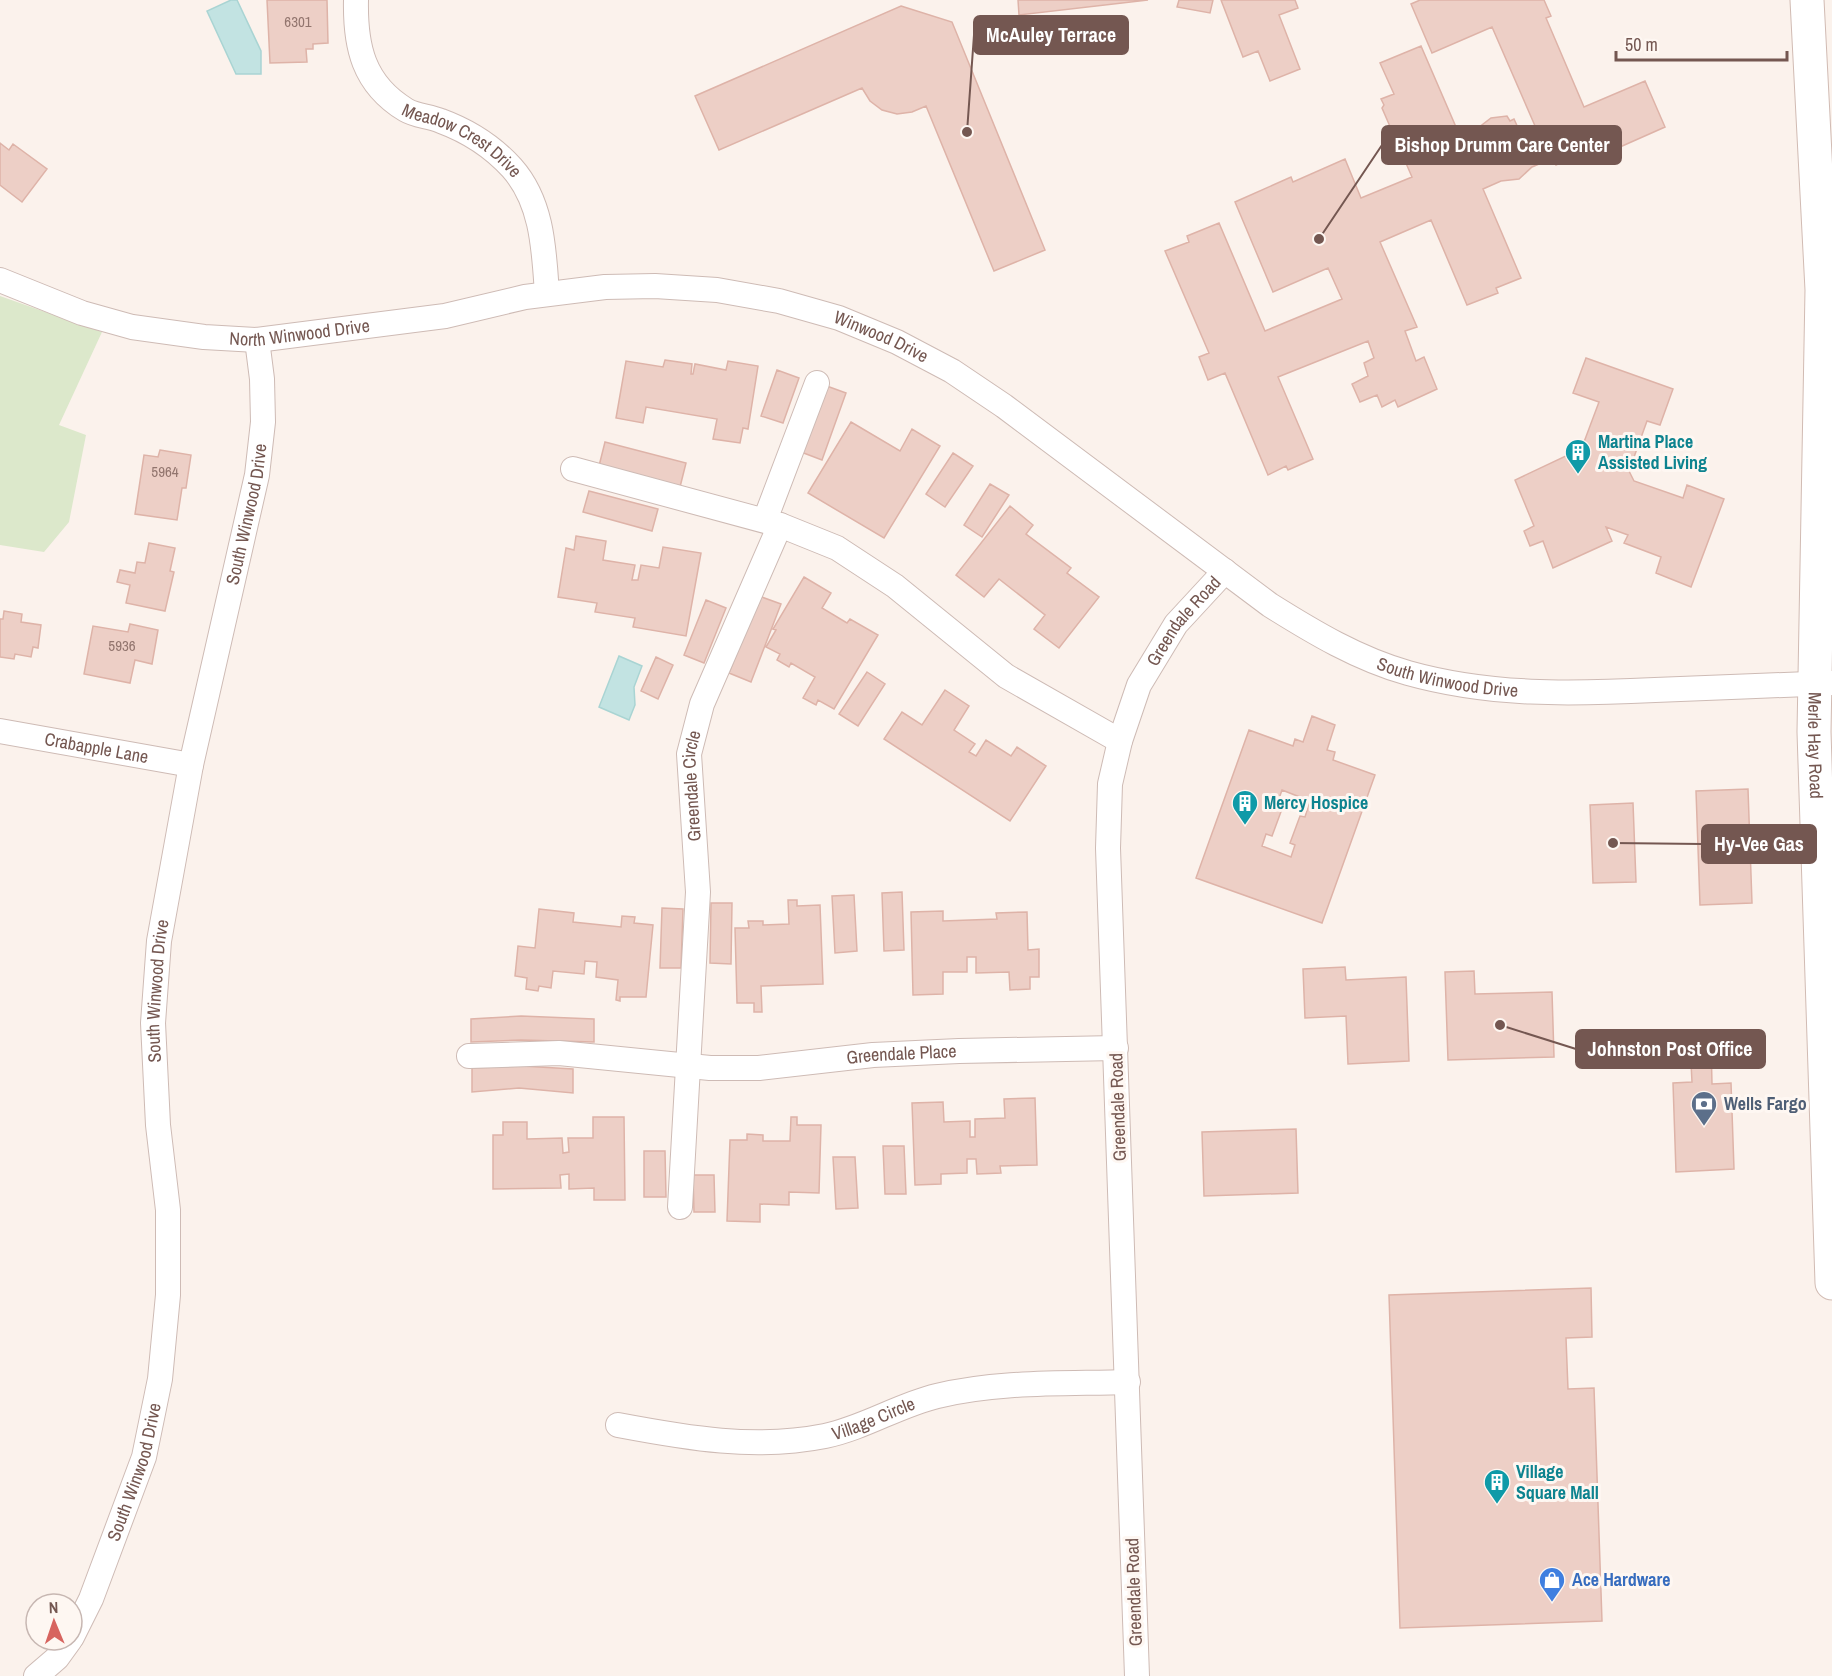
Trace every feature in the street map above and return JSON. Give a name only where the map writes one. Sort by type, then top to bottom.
[{"type":"main road","name":"Merle Hay Road","points":[[1807,0],[1827,290],[1821,424],[1832,1283]]},
{"type":"main road","name":"Merle Hay Road","points":[[1821,424],[1832,513]]},
{"type":"street","name":"Meadow Crest Drive","points":[[356,0],[355,31],[361,60],[383,93],[407,111],[441,121],[481,139],[514,170],[535,208],[542,237],[547,294]]},
{"type":"street","name":"North Winwood Drive","points":[[0,280],[81,314],[132,327],[204,337],[257,340],[445,316],[547,294],[605,287]]},
{"type":"street","name":"Winwood Drive","points":[[605,287],[655,286],[717,290],[778,301],[839,318],[897,342],[952,371],[1117,491]]},
{"type":"street","name":"South Winwood Drive","points":[[84,1613],[144,1457],[160,1379],[168,1295],[168,1210],[158,1125],[153,1023],[159,941],[190,765],[257,476],[263,422],[262,379],[257,340]]},
{"type":"street","name":"Greendale Circle","points":[[688,1066],[698,892],[688,754],[702,704],[773,522],[816,383]]},
{"type":"street","points":[[573,469],[773,522],[837,548],[874,570],[943,623],[1006,676],[1120,741]]},
{"type":"street","name":"South Winwood Drive","points":[[1117,491],[1270,605],[1331,641],[1405,672],[1454,685],[1554,694],[1823,683]]},
{"type":"street","name":"Greendale Road","points":[[1137,1676],[1108,848],[1110,784],[1120,741],[1139,685],[1176,624],[1225,571]]},
{"type":"street","name":"Crabapple Lane","points":[[0,731],[190,765]]},
{"type":"street","name":"Greendale Place","points":[[470,1056],[559,1053],[688,1066],[759,1068],[873,1055],[1116,1048]]},
{"type":"street","points":[[680,1207],[688,1066]]},
{"type":"street","name":"Village Circle","points":[[618,1425],[682,1437],[754,1444],[826,1436],[879,1419],[936,1396],[1001,1386],[1128,1383]]},
{"type":"street","name":"South Winwood Drive","points":[[36,1676],[61,1652]]},
{"type":"green space","points":[[0,296],[102,332],[59,425],[86,435],[69,522],[44,552],[0,545]]},
{"type":"water","points":[[231,0],[237,0],[261,51],[261,74],[236,74],[207,11]]},
{"type":"water","points":[[619,656],[642,666],[634,687],[635,705],[629,720],[599,707]]},
{"type":"building","points":[[267,0],[327,0],[328,43],[313,44],[313,49],[306,49],[307,62],[270,63]]},
{"type":"building","points":[[1018,0],[1148,0],[1019,15]]},
{"type":"building","points":[[1179,0],[1213,0],[1210,13],[1177,7]]},
{"type":"building","points":[[1221,0],[1295,0],[1298,8],[1279,15],[1300,69],[1270,81],[1258,51],[1243,57]]},
{"type":"building","points":[[1420,0],[1544,0],[1551,16],[1546,18],[1584,107],[1645,81],[1665,127],[1602,155],[1598,146],[1556,165],[1553,158],[1532,167],[1519,179],[1501,181],[1483,189],[1521,278],[1496,288],[1498,293],[1467,305],[1431,220],[1380,242],[1417,327],[1405,331],[1416,361],[1424,357],[1437,389],[1398,407],[1395,400],[1382,407],[1377,395],[1360,402],[1352,384],[1368,376],[1364,363],[1374,358],[1368,341],[1278,377],[1313,459],[1288,470],[1286,466],[1268,475],[1225,373],[1208,380],[1199,357],[1209,353],[1165,251],[1189,242],[1187,236],[1219,223],[1265,331],[1342,299],[1328,268],[1273,292],[1235,202],[1291,177],[1293,182],[1345,159],[1361,198],[1412,177],[1382,108],[1384,105],[1381,99],[1394,94],[1380,63],[1421,46],[1472,164],[1487,159],[1475,135],[1480,133],[1478,128],[1491,118],[1507,116],[1510,121],[1514,119],[1524,141],[1539,135],[1492,27],[1432,53],[1411,4]]},
{"type":"building","points":[[901,6],[952,22],[1045,250],[994,271],[926,106],[912,112],[897,114],[882,110],[870,101],[862,88],[719,150],[695,96]]},
{"type":"building","points":[[0,143],[9,150],[13,144],[47,169],[22,202],[0,185]]},
{"type":"building","name":"Martina Place Assisted Living","points":[[1586,358],[1673,389],[1660,425],[1647,421],[1629,471],[1634,481],[1683,498],[1687,485],[1724,499],[1691,587],[1656,573],[1661,557],[1624,543],[1628,535],[1606,527],[1612,541],[1553,568],[1543,541],[1530,546],[1524,531],[1534,526],[1515,480],[1570,454],[1575,466],[1599,402],[1573,393]]},
{"type":"building","points":[[665,360],[692,364],[691,374],[693,374],[695,364],[726,370],[728,361],[758,366],[748,429],[743,428],[740,443],[713,439],[717,419],[646,407],[643,423],[616,418],[626,361],[663,367]]},
{"type":"building","points":[[777,370],[799,378],[783,423],[761,416]]},
{"type":"building","points":[[824,385],[846,393],[822,460],[801,452]]},
{"type":"building","points":[[851,422],[900,451],[912,429],[940,446],[884,538],[808,493]]},
{"type":"building","points":[[605,442],[686,463],[680,487],[599,466]]},
{"type":"building","points":[[160,450],[191,455],[186,488],[182,488],[177,520],[135,514],[144,455],[158,457]]},
{"type":"building","points":[[953,453],[973,466],[945,507],[926,494]]},
{"type":"building","points":[[990,484],[1009,495],[982,537],[964,525]]},
{"type":"building","points":[[589,491],[658,509],[652,531],[583,512]]},
{"type":"building","points":[[1010,506],[1033,525],[1026,534],[1071,568],[1067,573],[1099,597],[1059,648],[1034,629],[1045,615],[999,579],[984,597],[956,575]]},
{"type":"building","points":[[576,536],[606,541],[603,560],[635,565],[632,580],[638,580],[641,565],[659,568],[663,547],[701,553],[686,636],[633,627],[635,618],[595,612],[597,603],[558,597],[566,548],[574,550]]},
{"type":"building","points":[[149,543],[175,548],[170,571],[174,572],[165,611],[126,603],[130,585],[117,582],[120,570],[135,573],[137,562],[145,563]]},
{"type":"building","points":[[804,577],[831,593],[822,608],[847,623],[850,619],[878,635],[834,709],[818,700],[816,705],[803,698],[815,677],[791,663],[789,667],[777,660],[780,654],[766,647],[776,630],[773,629]]},
{"type":"building","points":[[759,596],[781,604],[751,682],[729,673]]},
{"type":"building","points":[[706,600],[726,608],[704,663],[684,655]]},
{"type":"building","points":[[4,611],[22,614],[21,622],[41,625],[38,648],[33,647],[31,657],[15,654],[14,659],[0,657],[0,619],[3,619]]},
{"type":"building","points":[[130,624],[158,630],[152,664],[135,660],[130,683],[84,674],[93,626],[128,632]]},
{"type":"building","points":[[656,657],[673,665],[658,699],[641,691]]},
{"type":"building","points":[[867,672],[885,684],[858,726],[839,714]]},
{"type":"building","points":[[945,690],[969,706],[954,730],[975,744],[969,752],[976,756],[986,740],[1011,756],[1017,747],[1046,766],[1010,821],[884,739],[902,712],[922,725]]},
{"type":"building","name":"Mercy Hospice","points":[[1312,716],[1335,725],[1327,750],[1335,752],[1333,760],[1375,775],[1322,923],[1196,878],[1249,730],[1293,746],[1295,739],[1303,742]],"holes":[[[1282,790],[1310,801],[1305,817],[1300,816],[1290,843],[1295,845],[1291,857],[1262,846],[1266,834],[1272,836],[1282,809],[1276,807]]]},
{"type":"building","points":[[1748,789],[1752,903],[1700,905],[1696,791]]},
{"type":"building","points":[[1633,803],[1636,882],[1593,883],[1590,805]]},
{"type":"building","points":[[902,892],[904,950],[884,951],[882,893]]},
{"type":"building","points":[[854,895],[857,951],[835,953],[832,896]]},
{"type":"building","points":[[788,900],[797,900],[797,906],[820,905],[823,984],[761,986],[762,1012],[754,1012],[754,1003],[737,1003],[735,928],[749,928],[748,921],[763,921],[763,925],[789,924]]},
{"type":"building","points":[[711,903],[732,903],[731,964],[710,963]]},
{"type":"building","points":[[662,908],[683,909],[681,968],[660,968]]},
{"type":"building","points":[[539,909],[574,913],[573,922],[621,927],[622,916],[635,917],[634,923],[653,925],[646,997],[620,997],[620,1001],[616,1000],[618,980],[596,977],[597,962],[585,961],[584,974],[553,971],[551,988],[539,986],[538,991],[526,989],[527,978],[515,976],[518,946],[535,948]]},
{"type":"building","points":[[943,911],[943,921],[997,919],[996,913],[1027,912],[1028,950],[1039,949],[1039,977],[1030,977],[1030,989],[1010,990],[1009,972],[976,973],[976,957],[967,957],[967,972],[943,972],[943,994],[913,995],[911,912]]},
{"type":"building","points":[[1345,967],[1346,980],[1406,977],[1409,1061],[1348,1064],[1346,1016],[1305,1018],[1303,969]]},
{"type":"building","points":[[1474,971],[1475,994],[1552,992],[1554,1057],[1448,1060],[1445,972]]},
{"type":"building","points":[[521,1016],[594,1019],[594,1042],[521,1040],[471,1042],[471,1019]]},
{"type":"building","name":"Wells Fargo","points":[[1711,1042],[1712,1084],[1731,1083],[1734,1169],[1676,1172],[1673,1083],[1692,1082],[1690,1043]]},
{"type":"building","points":[[522,1066],[573,1069],[573,1093],[519,1088],[472,1092],[472,1068]]},
{"type":"building","points":[[1035,1098],[1037,1165],[1000,1166],[1001,1173],[977,1174],[976,1159],[967,1159],[967,1173],[941,1174],[941,1184],[915,1185],[912,1103],[943,1102],[944,1122],[970,1121],[970,1137],[975,1137],[975,1119],[1005,1118],[1004,1099]]},
{"type":"building","points":[[593,1117],[624,1117],[625,1200],[594,1200],[594,1188],[569,1189],[569,1174],[560,1175],[561,1188],[493,1189],[493,1135],[503,1135],[503,1122],[527,1122],[527,1139],[562,1138],[563,1153],[569,1152],[568,1138],[593,1138]]},
{"type":"building","points":[[791,1117],[797,1117],[797,1125],[821,1125],[819,1193],[789,1192],[789,1205],[760,1204],[760,1222],[727,1221],[730,1140],[747,1140],[747,1134],[763,1135],[763,1141],[790,1141]]},
{"type":"building","points":[[1296,1129],[1298,1193],[1204,1196],[1202,1132]]},
{"type":"building","points":[[883,1146],[904,1146],[906,1194],[885,1194]]},
{"type":"building","points":[[644,1151],[665,1151],[666,1197],[644,1197]]},
{"type":"building","points":[[833,1157],[855,1157],[858,1208],[836,1209]]},
{"type":"building","points":[[693,1175],[714,1175],[715,1212],[694,1212]]},
{"type":"building","name":"Village Square Mall","points":[[1591,1288],[1592,1337],[1566,1338],[1568,1389],[1594,1388],[1602,1621],[1400,1628],[1389,1295]]},
{"type":"place","name":"McAuley Terrace","points":[[967,132]]},
{"type":"place","name":"Bishop Drumm Care Center","points":[[1319,239]]},
{"type":"place","name":"Martina Place Assisted Living","points":[[1578,475]]},
{"type":"place","name":"Mercy Hospice","points":[[1245,826]]},
{"type":"place","name":"Hy-Vee Gas","points":[[1613,843]]},
{"type":"place","name":"Johnston Post Office","points":[[1500,1025]]},
{"type":"place","name":"Wells Fargo","points":[[1704,1127]]},
{"type":"place","name":"Village Square Mall","points":[[1497,1505]]},
{"type":"place","name":"Ace Hardware","points":[[1552,1603]]}]
